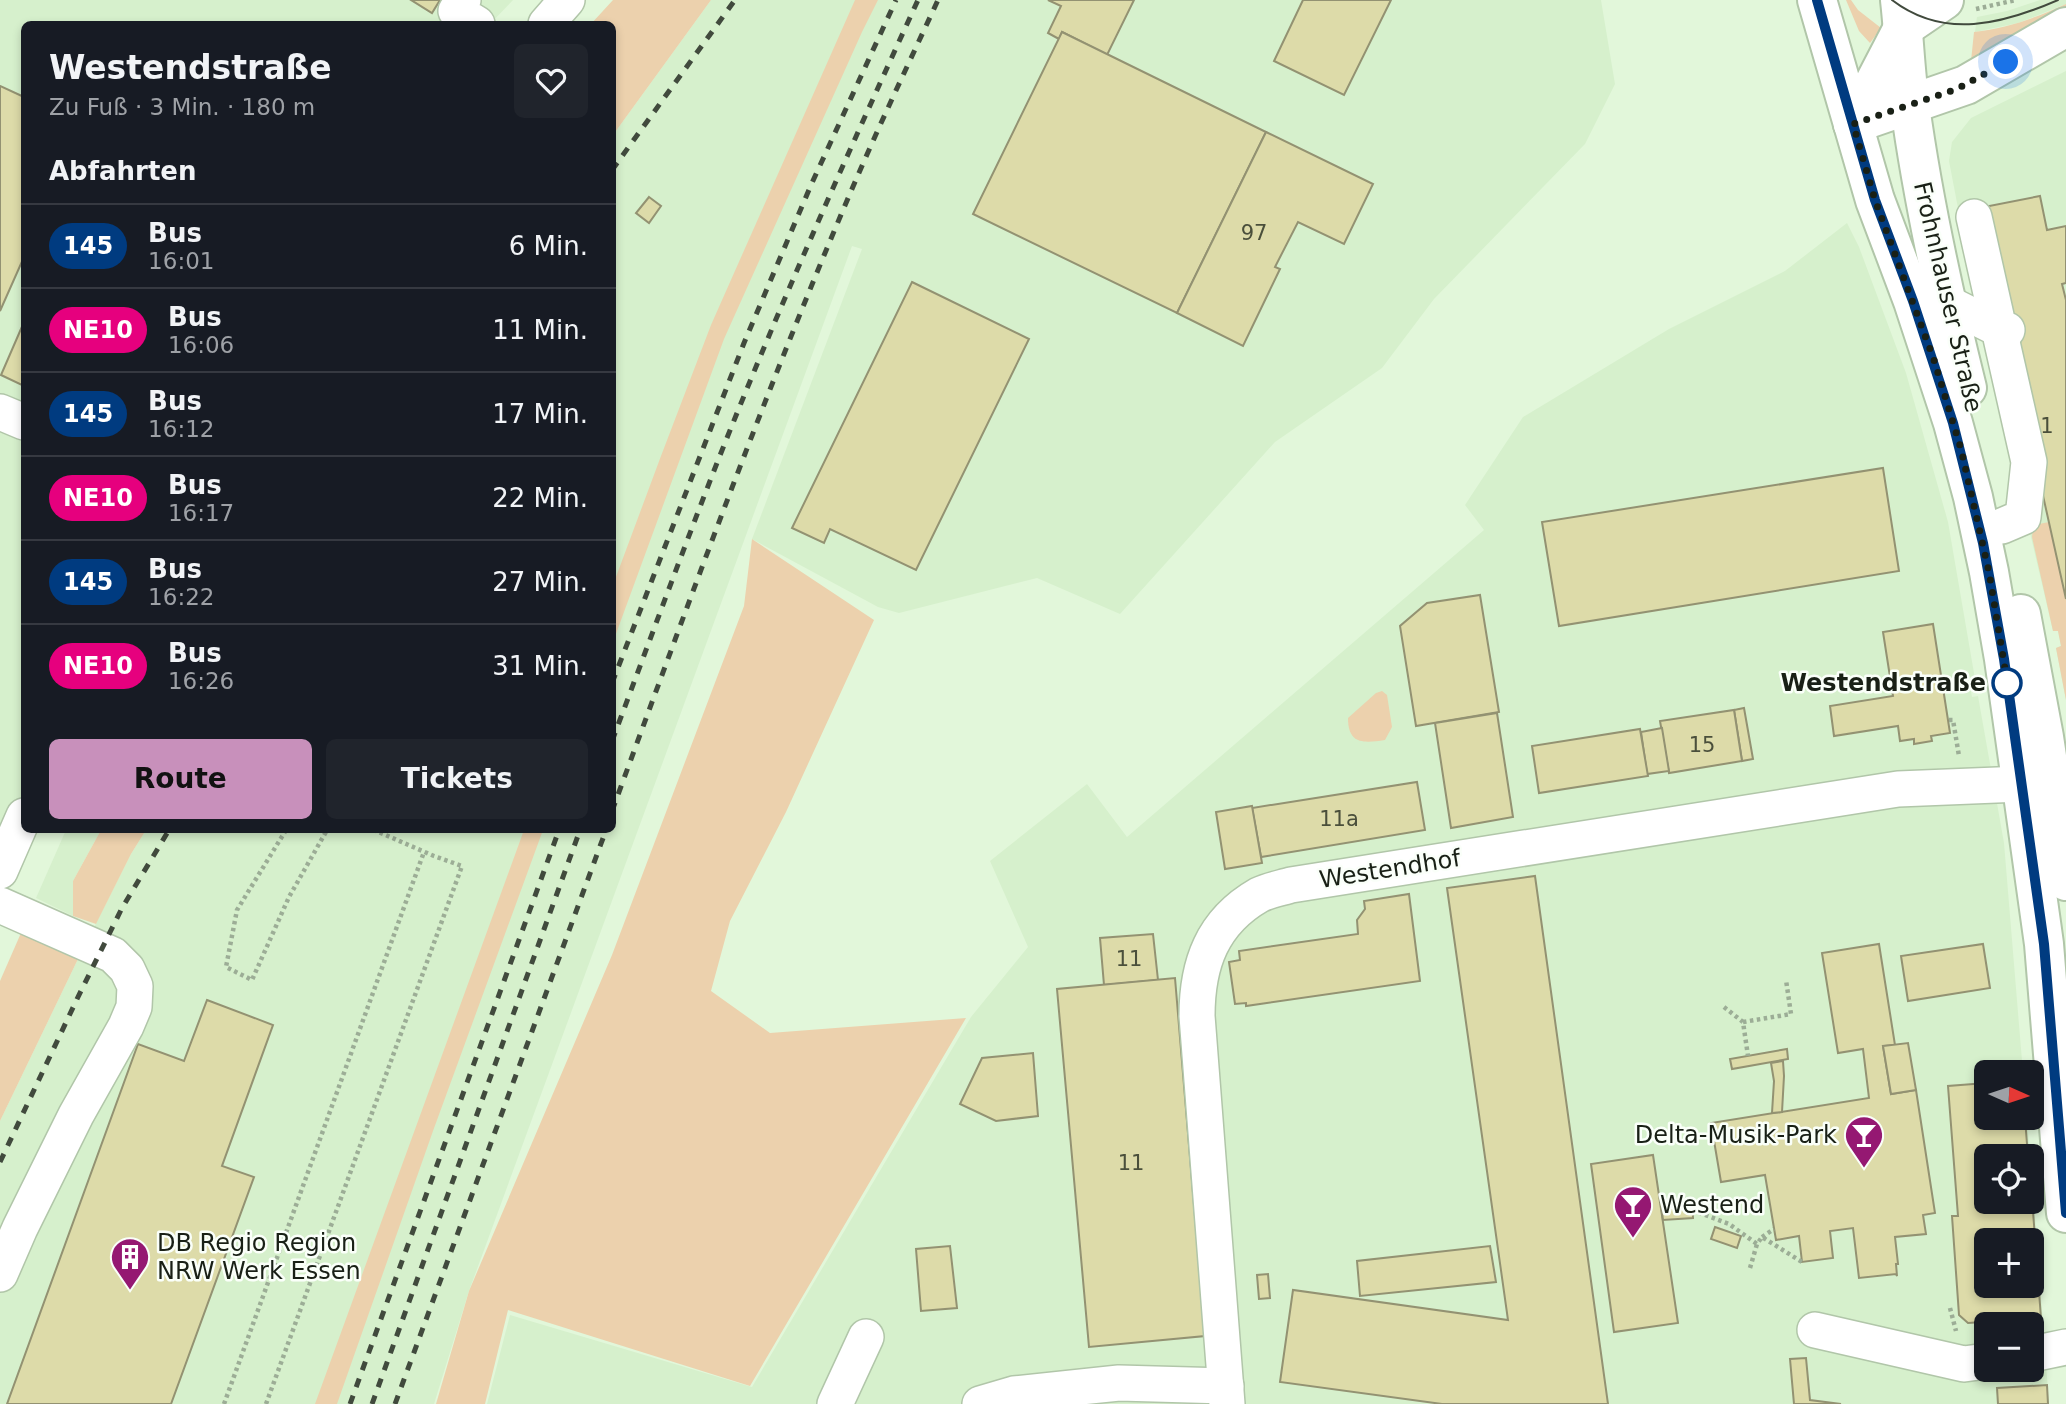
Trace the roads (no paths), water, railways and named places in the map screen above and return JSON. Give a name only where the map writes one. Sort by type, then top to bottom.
[{"type":"main road","name":"Frohnhauser Straße","points":[[1817,0],[1875,200],[1934,360],[1970,486],[2036,783],[2066,881]]},
{"type":"main road","points":[[1853,124],[1901,14],[1956,5]]},
{"type":"main road","name":"Frohnhauser Straße","points":[[1901,14],[1910,105],[1945,302],[2003,526],[2032,663],[2036,783],[2055,943],[2066,1213]]},
{"type":"main road","points":[[1853,124],[1966,85],[2066,27]]},
{"type":"street","points":[[463,0],[456,11],[472,21]]},
{"type":"street","points":[[549,21],[567,0]]},
{"type":"street","points":[[1974,217],[2003,330],[2029,462],[2023,517],[2003,526]]},
{"type":"street","points":[[1945,302],[2003,330]]},
{"type":"street","points":[[0,412],[21,421]]},
{"type":"street","name":"Westendhof","points":[[1226,1395],[1197,992],[1202,966],[1211,944],[1222,925],[1237,911],[1261,894],[1291,885],[1444,860],[1898,789],[2036,783]]},
{"type":"street","points":[[0,871],[21,824]]},
{"type":"street","points":[[0,905],[113,955],[127,969],[135,986],[134,1007],[126,1026],[76,1115],[19,1228],[0,1274]]},
{"type":"street","points":[[1815,1330],[1964,1364],[1974,1363]]},
{"type":"street","points":[[835,1404],[866,1337]]},
{"type":"street","points":[[2044,1352],[2066,1348]]},
{"type":"street","points":[[980,1404],[1014,1394],[1119,1383],[1226,1395]]},
{"type":"tram line","points":[[1892,0],[1932,20],[1953,24],[1995,21],[2058,0]]},
{"type":"railway","points":[[616,164],[735,0]]},
{"type":"railway","points":[[616,673],[744,343],[811,185],[896,0]]},
{"type":"railway","points":[[616,730],[741,404],[814,230],[918,0]]},
{"type":"railway","points":[[616,800],[784,354],[857,177],[938,0]]},
{"type":"railway","points":[[0,1162],[122,908],[167,833]]},
{"type":"railway","points":[[350,1404],[558,833]]},
{"type":"railway","points":[[372,1404],[579,833]]},
{"type":"railway","points":[[395,1404],[605,833]]},
{"type":"place","name":"Westendstraße","points":[[2007,683]]},
{"type":"place","name":"Delta-Musik-Park","points":[[1864,1169]]},
{"type":"place","name":"Westend","points":[[1633,1239]]},
{"type":"place","name":"DB Regio Region NRW Werk Essen","points":[[130,1291]]}]
